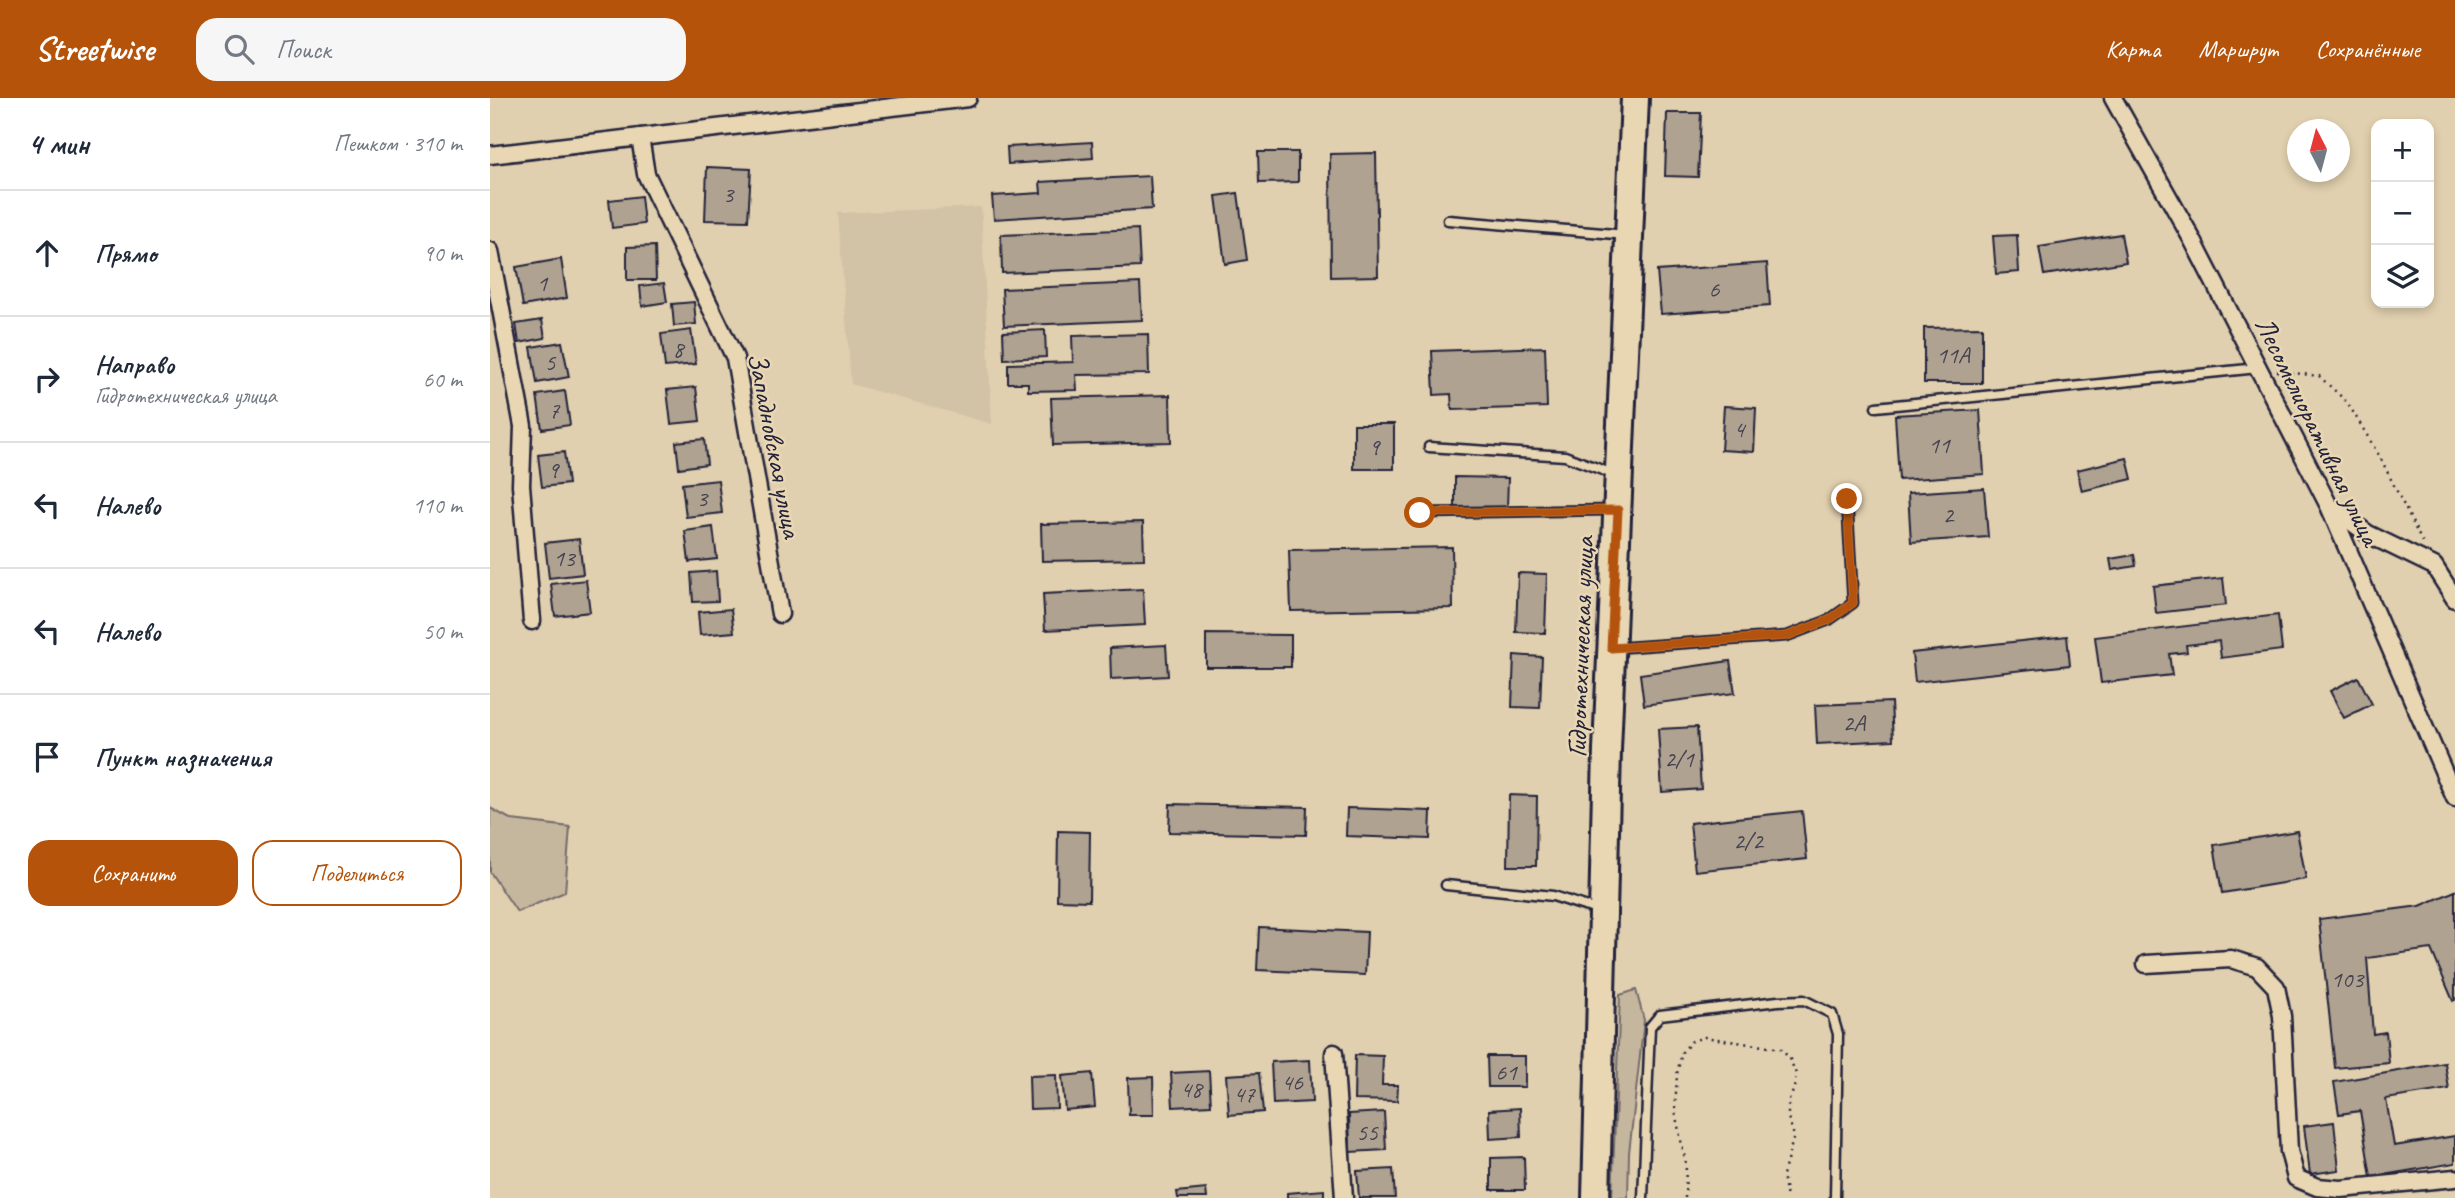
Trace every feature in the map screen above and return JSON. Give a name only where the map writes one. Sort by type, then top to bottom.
[{"type":"main road","name":"Гидротехническая улица","points":[[1595,1198],[1611,648],[1636,98]]},
{"type":"street","points":[[490,155],[968,98]]},
{"type":"street","name":"Лесомелиоративная улица","points":[[2113,98],[2192,239],[2329,506],[2455,798]]},
{"type":"street","name":"Западновская улица","points":[[640,137],[646,174],[735,358],[780,614]]},
{"type":"street","points":[[490,251],[523,426],[521,485],[532,621]]},
{"type":"street","points":[[2329,506],[2368,534],[2434,566],[2455,599]]},
{"type":"street","points":[[2146,964],[2231,959],[2257,967],[2276,987],[2282,1016],[2289,1151],[2297,1178],[2317,1187],[2341,1189],[2455,1178]]},
{"type":"street","points":[[1334,1053],[1343,1198]]},
{"type":"lane","points":[[1448,220],[1630,235]]},
{"type":"lane","points":[[1876,407],[2258,368]]},
{"type":"lane","points":[[1429,447],[1565,456],[1619,476]]},
{"type":"lane","points":[[1611,648],[1787,636],[1829,620],[1853,603],[1847,499]]},
{"type":"lane","points":[[1420,513],[1618,510]]},
{"type":"lane","points":[[1446,885],[1553,896],[1603,912]]},
{"type":"lane","points":[[1643,1198],[1650,1027],[1660,1015],[1804,1000],[1832,1014],[1838,1034],[1835,1198]]},
{"type":"path","points":[[2258,368],[2319,376],[2347,402],[2380,457],[2434,566]]},
{"type":"path","points":[[1685,1198],[1686,1164],[1675,1112],[1678,1074],[1682,1052],[1692,1041],[1705,1037],[1781,1049],[1790,1059],[1796,1074],[1794,1090],[1788,1102],[1788,1117],[1794,1136],[1783,1175],[1787,1198]]},
{"type":"shaded area","points":[[981,207],[992,424],[851,384],[838,213]]},
{"type":"shaded area","points":[[490,808],[512,820],[570,827],[565,892],[517,912],[490,872]]},
{"type":"shaded area","points":[[1636,990],[1644,1020],[1629,1153],[1628,1198],[1612,1198],[1620,995]]},
{"type":"building","points":[[1667,113],[1701,113],[1698,177],[1665,176]]},
{"type":"building","points":[[1092,142],[1093,158],[1008,164],[1007,147]]},
{"type":"building","points":[[1258,152],[1298,152],[1298,182],[1259,183]]},
{"type":"building","points":[[1376,153],[1378,276],[1331,277],[1330,154]]},
{"type":"building","points":[[707,167],[751,169],[748,221],[705,220]]},
{"type":"building","points":[[1150,176],[1152,209],[994,219],[992,196],[1041,193],[1040,182]]},
{"type":"building","points":[[1238,193],[1247,260],[1225,264],[1216,196]]},
{"type":"building","points":[[641,196],[644,224],[612,228],[609,200]]},
{"type":"building","points":[[1138,229],[1140,267],[1002,273],[1001,235]]},
{"type":"building","points":[[2121,234],[2126,262],[2044,275],[2039,247]]},
{"type":"building","points":[[2017,235],[2019,272],[1996,274],[1993,236]]},
{"type":"building","points":[[655,246],[656,280],[627,280],[627,247]]},
{"type":"building","points":[[561,259],[567,298],[523,306],[516,267]]},
{"type":"building","points":[[1767,263],[1770,306],[1661,314],[1657,271]]},
{"type":"building","points":[[664,283],[667,302],[642,306],[640,286]]},
{"type":"building","points":[[1140,283],[1142,320],[1004,326],[1002,289]]},
{"type":"building","points":[[694,302],[696,324],[674,326],[672,304]]},
{"type":"building","points":[[542,320],[545,338],[519,343],[516,324]]},
{"type":"building","points":[[1982,327],[1982,383],[1924,383],[1924,328]]},
{"type":"building","points":[[691,330],[696,364],[665,367],[661,334]]},
{"type":"building","points":[[1045,330],[1046,357],[1004,359],[1003,332]]},
{"type":"building","points":[[1148,334],[1149,374],[1076,375],[1077,390],[1028,391],[1028,383],[1008,383],[1008,364],[1073,362],[1072,336]]},
{"type":"building","points":[[562,342],[569,377],[537,383],[531,347]]},
{"type":"building","points":[[1545,347],[1547,407],[1452,410],[1451,394],[1434,395],[1432,351]]},
{"type":"building","points":[[696,387],[700,421],[671,424],[667,390]]},
{"type":"building","points":[[565,391],[570,425],[542,429],[537,395]]},
{"type":"building","points":[[1170,395],[1171,442],[1053,445],[1051,398]]},
{"type":"building","points":[[1724,406],[1756,408],[1754,452],[1721,450]]},
{"type":"building","points":[[1980,410],[1984,474],[1899,480],[1895,415]]},
{"type":"building","points":[[1354,424],[1394,424],[1394,469],[1354,469]]},
{"type":"building","points":[[704,439],[707,464],[679,468],[676,442]]},
{"type":"building","points":[[564,452],[568,484],[542,487],[538,455]]},
{"type":"building","points":[[2127,458],[2132,479],[2082,491],[2077,470]]},
{"type":"building","points":[[1455,477],[1508,478],[1507,508],[1455,507]]},
{"type":"building","points":[[718,480],[722,513],[686,517],[682,484]]},
{"type":"building","points":[[1984,488],[1988,537],[1911,542],[1908,493]]},
{"type":"building","points":[[1143,522],[1144,559],[1042,561],[1041,524]]},
{"type":"building","points":[[713,527],[717,559],[689,562],[685,531]]},
{"type":"building","points":[[579,539],[583,574],[549,578],[545,543]]},
{"type":"building","points":[[1452,547],[1453,608],[1291,611],[1289,550]]},
{"type":"building","points":[[2134,555],[2136,566],[2112,570],[2110,559]]},
{"type":"building","points":[[716,571],[718,601],[693,602],[691,573]]},
{"type":"building","points":[[1518,573],[1547,574],[1545,633],[1516,632]]},
{"type":"building","points":[[2223,578],[2226,605],[2156,613],[2153,586]]},
{"type":"building","points":[[586,580],[590,612],[555,616],[551,584]]},
{"type":"building","points":[[1143,589],[1145,625],[1045,630],[1043,594]]},
{"type":"building","points":[[731,609],[734,632],[700,635],[698,612]]},
{"type":"building","points":[[2278,615],[2282,650],[2221,658],[2219,641],[2186,645],[2187,652],[2169,654],[2172,675],[2101,683],[2095,637]]},
{"type":"building","points":[[1206,634],[1291,635],[1291,667],[1206,667]]},
{"type":"building","points":[[2067,636],[2070,665],[1915,682],[1912,653]]},
{"type":"building","points":[[1166,645],[1168,676],[1111,679],[1110,648]]},
{"type":"building","points":[[1514,655],[1542,657],[1540,708],[1512,707]]},
{"type":"building","points":[[1730,661],[1735,693],[1644,705],[1640,674]]},
{"type":"building","points":[[2358,677],[2372,704],[2344,718],[2330,691]]},
{"type":"building","points":[[1891,702],[1893,740],[1817,744],[1815,705]]},
{"type":"building","points":[[1697,727],[1701,789],[1662,792],[1658,729]]},
{"type":"building","points":[[1509,795],[1537,796],[1536,866],[1508,866]]},
{"type":"building","points":[[1170,804],[1307,807],[1306,835],[1169,832]]},
{"type":"building","points":[[1347,808],[1431,811],[1430,839],[1346,836]]},
{"type":"building","points":[[1802,811],[1807,859],[1695,871],[1690,823]]},
{"type":"building","points":[[1058,831],[1090,832],[1089,901],[1057,900]]},
{"type":"building","points":[[2297,831],[2306,879],[2222,893],[2214,845]]},
{"type":"building","points":[[2455,891],[2455,1000],[2453,1001],[2431,949],[2367,958],[2373,1034],[2386,1032],[2389,1063],[2335,1068],[2319,919],[2420,906]]},
{"type":"building","points":[[1259,927],[1367,932],[1365,975],[1257,970]]},
{"type":"building","points":[[1355,1055],[1383,1056],[1382,1085],[1398,1085],[1397,1101],[1354,1100]]},
{"type":"building","points":[[1487,1056],[1525,1056],[1525,1087],[1488,1087]]},
{"type":"building","points":[[1310,1060],[1312,1102],[1273,1104],[1271,1062]]},
{"type":"building","points":[[2445,1063],[2449,1089],[2386,1099],[2394,1146],[2455,1136],[2455,1163],[2371,1177],[2360,1111],[2339,1114],[2334,1082]]},
{"type":"building","points":[[1209,1071],[1211,1105],[1173,1107],[1171,1073]]},
{"type":"building","points":[[1092,1073],[1095,1107],[1065,1110],[1062,1076]]},
{"type":"building","points":[[1259,1073],[1263,1112],[1229,1115],[1226,1075]]},
{"type":"building","points":[[1056,1075],[1057,1108],[1030,1109],[1029,1076]]},
{"type":"building","points":[[1153,1077],[1154,1115],[1129,1115],[1128,1078]]},
{"type":"building","points":[[1520,1108],[1521,1137],[1490,1139],[1489,1110]]},
{"type":"building","points":[[1384,1112],[1386,1150],[1350,1152],[1349,1114]]},
{"type":"building","points":[[2334,1122],[2339,1170],[2310,1174],[2304,1126]]},
{"type":"building","points":[[1524,1157],[1525,1190],[1491,1190],[1491,1158]]},
{"type":"building","points":[[1393,1169],[1395,1198],[1359,1198],[1357,1171]]},
{"type":"building","points":[[1206,1189],[1207,1198],[1178,1198],[1177,1192]]},
{"type":"building","points":[[1324,1190],[1324,1198],[1287,1198],[1287,1193]]},
{"type":"route","points":[[1420,513],[1618,510],[1611,648],[1787,636],[1829,620],[1853,603],[1847,499]]}]
